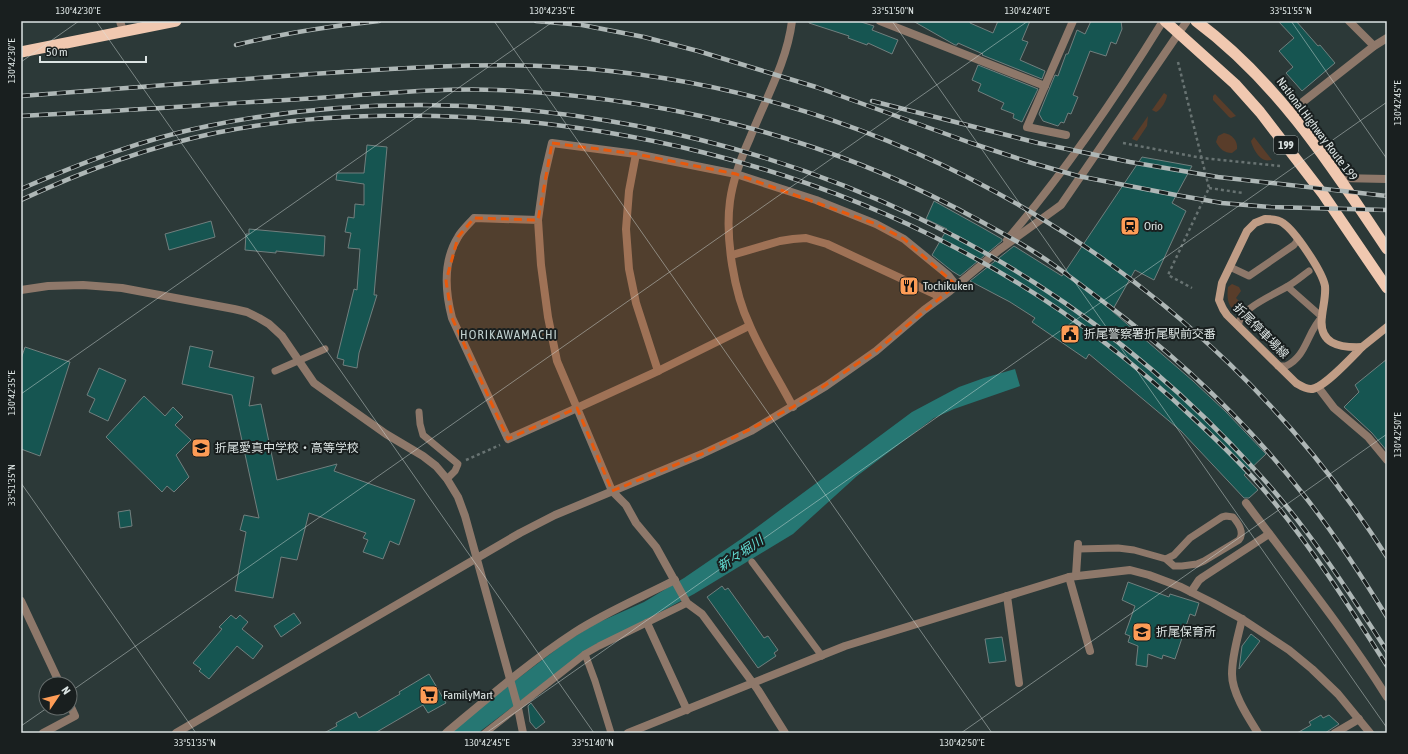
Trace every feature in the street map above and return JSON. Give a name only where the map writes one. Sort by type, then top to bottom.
[{"type":"highway","points":[[21,52],[122,26],[176,21]]},
{"type":"highway","name":"199","points":[[1164,21],[1235,84],[1260,112],[1323,194],[1387,288]]},
{"type":"highway","name":"National Highway Route 199","points":[[1196,21],[1240,58],[1266,84],[1290,112],[1339,178],[1387,249]]},
{"type":"main road","name":"折尾停車場線","points":[[1318,387],[1310,389],[1301,386],[1278,366],[1223,310],[1220,300],[1220,289],[1247,231],[1251,226],[1260,220],[1271,219],[1282,222],[1290,229],[1318,268],[1323,279],[1325,298],[1322,317],[1322,330],[1324,335],[1331,342],[1345,347],[1362,347]]},
{"type":"main road","points":[[1318,387],[1342,368],[1362,347],[1387,327]]},
{"type":"street","points":[[792,21],[790,38],[784,57],[749,139],[736,174],[730,201],[728,229],[736,285],[749,326],[793,407]]},
{"type":"street","points":[[880,21],[903,25],[1045,86]]},
{"type":"street","points":[[1066,135],[1027,127],[1073,21]]},
{"type":"street","points":[[999,250],[1048,191],[1088,135],[1164,21]]},
{"type":"street","points":[[176,733],[520,533],[555,515],[702,454],[751,431],[826,386],[876,351],[924,310],[999,250],[1061,205],[1187,21]]},
{"type":"street","points":[[1349,21],[1374,46]]},
{"type":"street","points":[[1290,112],[1374,46],[1387,38]]},
{"type":"street","points":[[785,733],[776,717],[702,614],[686,601],[656,547],[636,523],[626,505],[612,492],[557,361],[548,317],[538,220],[544,177],[552,143],[636,154],[736,174],[816,200],[876,224],[904,239],[948,275],[956,285]]},
{"type":"street","points":[[636,154],[629,191],[626,229],[629,269],[636,303],[658,371]]},
{"type":"street","points":[[1339,178],[1387,179]]},
{"type":"street","points":[[538,220],[474,218],[458,237],[448,265],[446,281],[447,300],[452,318],[508,439],[658,371],[749,326]]},
{"type":"street","points":[[732,255],[793,238],[806,238],[827,244],[941,297]]},
{"type":"street","points":[[21,290],[48,286],[83,285],[122,288],[247,312],[269,324],[282,336],[314,383],[386,434],[423,456],[436,466],[447,479],[458,497],[517,706],[523,733]]},
{"type":"street","points":[[1318,387],[1334,408],[1368,437],[1387,460]]},
{"type":"street","points":[[1246,503],[1341,629],[1387,697]]},
{"type":"street","points":[[1191,592],[1202,577],[1270,534]]},
{"type":"street","points":[[1078,547],[1072,576],[1090,651]]},
{"type":"street","points":[[628,733],[845,646],[1072,576],[1130,570],[1149,575],[1191,592],[1213,603],[1242,619],[1289,650],[1312,669],[1338,694],[1370,733]]},
{"type":"street","points":[[446,733],[575,632],[601,617],[676,582]]},
{"type":"street","points":[[1007,596],[1019,683]]},
{"type":"street","points":[[21,601],[56,676]]},
{"type":"street","points":[[1242,619],[1234,653],[1232,675],[1238,699],[1258,733]]},
{"type":"street","points":[[647,623],[687,710]]},
{"type":"street","points":[[43,733],[75,716]]},
{"type":"street","points":[[1335,733],[1359,719]]},
{"type":"lane","points":[[1230,267],[1249,276],[1294,245],[1297,238]]},
{"type":"lane","points":[[1239,326],[1238,320],[1241,315],[1256,304],[1288,287],[1308,271]]},
{"type":"lane","points":[[1278,366],[1288,365],[1300,356],[1317,322],[1322,317],[1288,287]]},
{"type":"lane","points":[[275,371],[325,349]]},
{"type":"lane","points":[[419,412],[423,434],[458,464],[455,471],[447,479]]},
{"type":"lane","points":[[1078,547],[1126,549],[1166,559],[1174,566],[1182,566],[1197,564],[1204,561],[1239,540],[1242,537],[1242,530],[1232,517],[1222,517],[1190,538],[1174,555],[1166,559]]},
{"type":"lane","points":[[752,562],[822,656]]},
{"type":"lane","points":[[485,733],[517,706],[585,654],[647,623],[686,601]]},
{"type":"lane","points":[[585,654],[611,733]]},
{"type":"path","points":[[1178,62],[1209,188],[1168,275],[1192,288]]},
{"type":"path","points":[[1122,143],[1202,158],[1280,166]]},
{"type":"path","points":[[1209,188],[1243,193]]},
{"type":"path","points":[[458,464],[499,446],[508,439]]},
{"type":"highlighted area","points":[[552,143],[636,154],[736,174],[876,224],[904,239],[956,285],[876,351],[793,407],[702,454],[612,491],[577,408],[508,439],[452,318],[446,281],[458,237],[474,218],[538,220]]},
{"type":"shaded area","points":[[1164,93],[1167,97],[1162,107],[1156,112],[1152,110]]},
{"type":"shaded area","points":[[1215,94],[1236,116],[1231,118],[1229,117],[1213,100],[1213,96]]},
{"type":"shaded area","points":[[1148,116],[1147,126],[1137,141],[1132,139]]},
{"type":"shaded area","points":[[1224,133],[1232,136],[1237,143],[1237,149],[1232,153],[1222,150],[1216,142],[1218,136]]},
{"type":"shaded area","points":[[1254,137],[1272,160],[1263,159],[1258,155],[1251,141]]},
{"type":"shaded area","points":[[1232,284],[1239,287],[1241,291],[1236,298],[1241,303],[1241,307],[1234,311],[1230,306],[1228,297],[1228,287]]},
{"type":"water","name":"新々堀川","points":[[1015,369],[1020,386],[954,409],[934,418],[857,476],[793,534],[694,594],[621,633],[596,644],[478,733],[449,733],[566,642],[595,624],[644,602],[684,578],[741,539],[912,412],[959,387]]},
{"type":"building","points":[[809,21],[858,21],[874,26],[872,30],[898,40],[892,54],[868,43],[867,45],[848,38],[849,36],[809,23]]},
{"type":"building","points":[[913,21],[970,21],[970,23],[993,33],[998,21],[1030,21],[1022,40],[1028,42],[1020,60],[1045,71],[1042,79],[982,55],[983,54],[958,43],[955,45]]},
{"type":"building","points":[[1091,21],[1121,21],[1122,29],[1116,44],[1111,42],[1106,56],[1090,51],[1073,95],[1078,97],[1071,114],[1068,113],[1064,123],[1061,122],[1058,126],[1043,121],[1039,114],[1055,75],[1058,76],[1077,30],[1085,34]]},
{"type":"building","points":[[1278,21],[1296,21],[1318,46],[1320,45],[1335,63],[1302,91],[1286,73],[1293,67],[1279,51],[1294,38]]},
{"type":"building","points":[[978,65],[1038,89],[1022,122],[1013,118],[1014,114],[1001,109],[1004,103],[978,91],[981,84],[972,80]]},
{"type":"building","points":[[367,145],[387,147],[374,295],[377,295],[359,353],[357,368],[343,365],[344,360],[337,358],[354,289],[357,290],[360,249],[348,248],[351,233],[345,232],[348,217],[354,218],[355,204],[364,205],[364,184],[336,180],[337,173],[364,173]]},
{"type":"building","points":[[1142,157],[1192,166],[1172,203],[1186,211],[1154,280],[1135,270],[1112,311],[1193,381],[1226,412],[1266,454],[1244,475],[1258,490],[1249,498],[1244,498],[1181,431],[1089,354],[1086,359],[1032,322],[1035,318],[1010,302],[970,281],[1014,246],[1062,276]]},
{"type":"building","points":[[934,201],[1002,239],[1002,241],[960,276],[932,255],[947,229],[926,219]]},
{"type":"building","points":[[211,221],[215,237],[169,250],[165,234]]},
{"type":"building","points":[[249,229],[325,236],[324,256],[276,251],[276,253],[245,250],[246,234],[249,234]]},
{"type":"building","points":[[190,346],[213,351],[209,367],[254,377],[249,406],[261,404],[277,480],[337,464],[334,471],[415,500],[399,545],[390,541],[383,559],[363,552],[368,540],[363,538],[366,533],[309,513],[297,560],[281,557],[273,598],[235,591],[246,532],[240,530],[244,515],[259,518],[232,395],[182,384]]},
{"type":"building","points":[[25,347],[70,362],[40,456],[21,449],[21,359]]},
{"type":"building","points":[[1387,359],[1387,451],[1372,433],[1344,407],[1359,392],[1355,385]]},
{"type":"building","points":[[99,368],[126,380],[108,421],[89,412],[95,399],[87,395]]},
{"type":"building","points":[[144,396],[165,416],[173,407],[183,417],[175,425],[191,440],[176,455],[189,477],[174,492],[167,486],[162,492],[106,437]]},
{"type":"building","points":[[130,510],[132,526],[120,528],[118,512]]},
{"type":"building","points":[[1128,582],[1169,597],[1170,594],[1199,603],[1195,616],[1190,614],[1175,659],[1163,655],[1162,659],[1148,654],[1147,667],[1136,665],[1138,646],[1128,642],[1130,636],[1125,634],[1135,606],[1122,600]]},
{"type":"building","points":[[722,586],[725,590],[728,588],[764,638],[768,636],[778,650],[774,653],[776,656],[758,668],[707,597]]},
{"type":"building","points":[[294,613],[301,623],[281,637],[274,626]]},
{"type":"building","points":[[231,615],[236,619],[240,615],[248,622],[242,629],[263,646],[253,659],[237,646],[209,679],[199,671],[201,669],[193,663],[222,629],[219,627]]},
{"type":"building","points":[[1251,634],[1260,641],[1239,669],[1242,646]]},
{"type":"building","points":[[1002,637],[1006,661],[989,663],[985,639]]},
{"type":"building","points":[[429,674],[446,703],[428,713],[423,705],[375,733],[324,733],[337,726],[336,723],[356,712],[359,718],[400,694],[399,692]]},
{"type":"building","points":[[531,703],[545,722],[536,729],[530,722],[528,706]]},
{"type":"building","points":[[1321,715],[1323,718],[1329,715],[1339,724],[1325,733],[1297,733],[1311,725],[1309,722]]},
{"type":"railway","points":[[236,45],[308,30],[379,21]]},
{"type":"railway","points":[[536,21],[582,25],[644,37],[698,51],[816,87],[971,143],[1078,176],[1222,203],[1270,207],[1387,210]]},
{"type":"railway","points":[[21,96],[298,75],[495,65],[561,67],[686,82],[806,112],[923,156],[1032,213],[1135,283],[1229,364],[1314,455],[1387,557]]},
{"type":"railway","points":[[21,116],[408,92],[497,90],[557,94],[616,101],[675,111],[733,124],[791,140],[847,159],[902,182],[956,208],[1040,255],[1129,321],[1183,366],[1234,415],[1281,467],[1336,539],[1387,617]]},
{"type":"railway","points":[[872,101],[1038,143],[1130,162],[1218,177],[1387,196]]},
{"type":"railway","points":[[21,189],[89,161],[184,131],[313,110],[420,105],[528,110],[636,126],[742,151],[845,186],[943,230],[1035,283],[1095,324],[1180,394],[1257,472],[1293,514],[1326,558],[1387,651]]},
{"type":"railway","points":[[21,200],[68,179],[165,145],[242,128],[325,118],[436,116],[503,120],[570,127],[637,138],[702,152],[767,170],[831,192],[893,218],[986,264],[1049,303],[1137,368],[1165,392],[1242,465],[1269,496],[1316,558],[1387,666]]},
{"type":"place","name":"Orio","points":[[1130,226]]},
{"type":"place","name":"Tochikuken","points":[[909,286]]},
{"type":"place","name":"折尾警察署折尾駅前交番","points":[[1070,334]]},
{"type":"place","name":"折尾愛真中学校・高等学校","points":[[201,448]]},
{"type":"place","name":"折尾保育所","points":[[1142,632]]},
{"type":"place","name":"FamilyMart","points":[[429,695]]},
{"type":"district","name":"HORIKAWAMACHI","points":[[509,334]]}]
